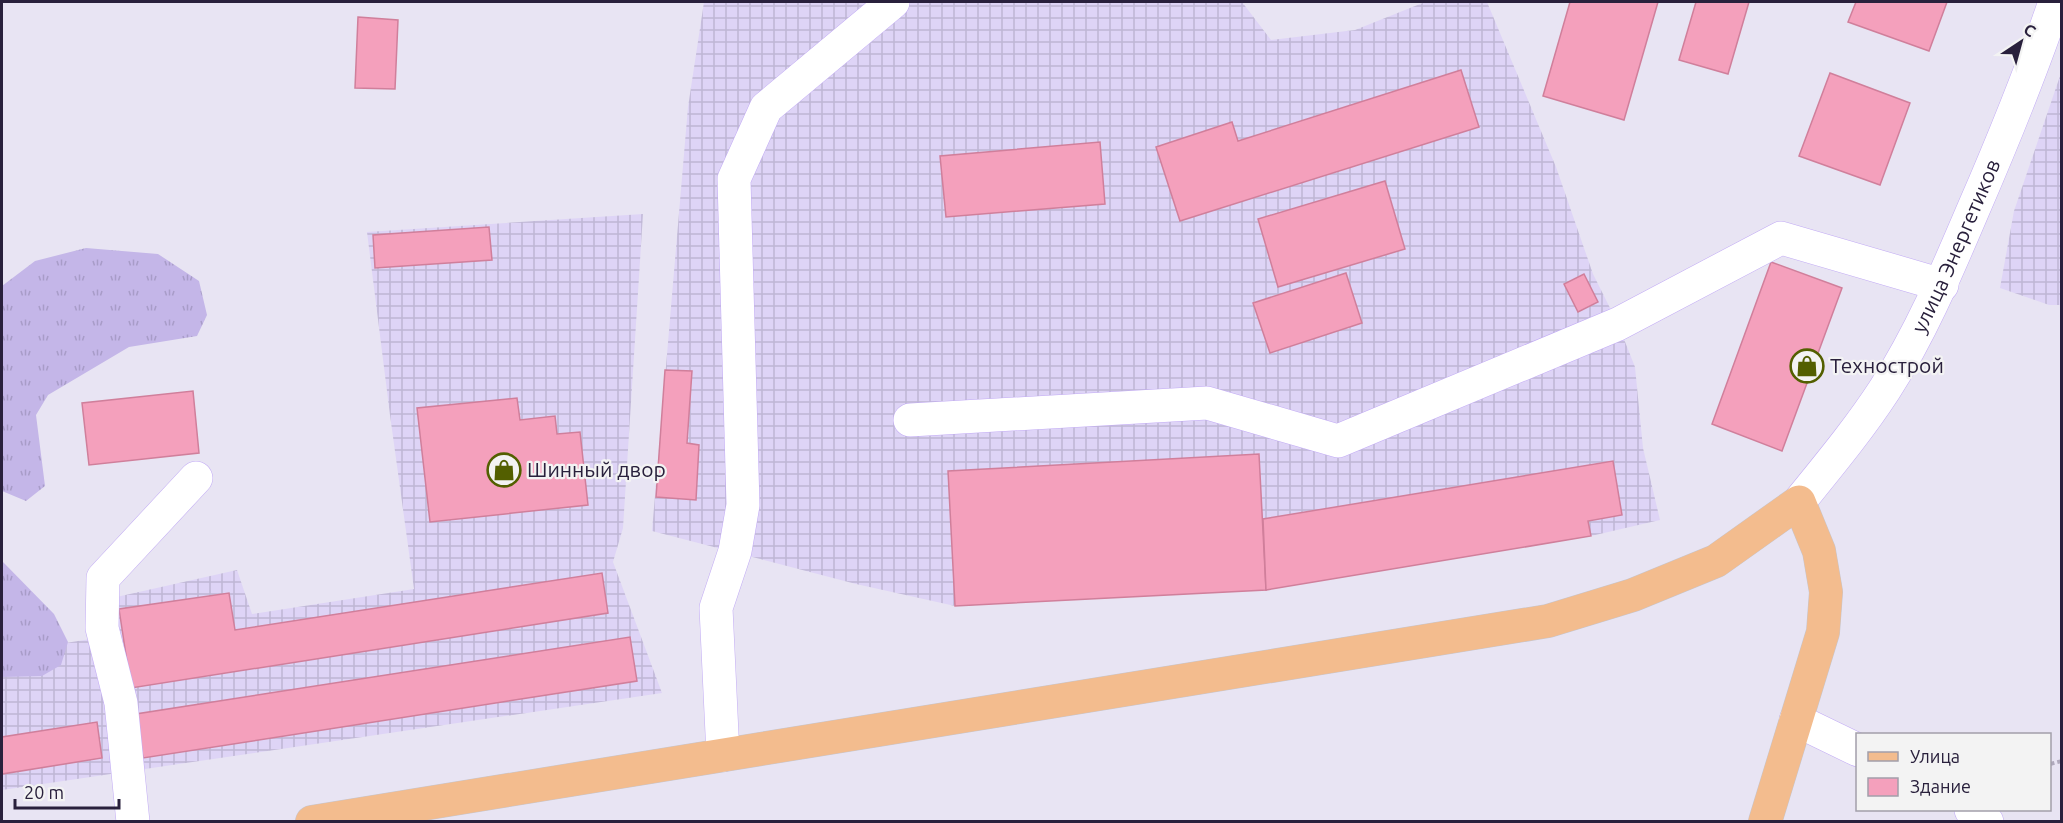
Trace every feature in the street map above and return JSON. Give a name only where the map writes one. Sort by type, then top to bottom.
[{"type":"main road","points":[[312,822],[1548,621],[1633,595],[1716,561],[1799,502],[1819,551],[1826,592],[1823,632],[1765,822]]},
{"type":"street","points":[[723,755],[716,608],[735,551],[743,505],[734,179],[766,108],[893,2]]},
{"type":"street","name":"улица Энергетиков","points":[[1799,502],[1885,389],[1942,285],[2013,115],[2055,2]]},
{"type":"street","points":[[910,420],[1207,403],[1338,441],[1618,324],[1781,238],[1942,285]]},
{"type":"street","points":[[133,822],[121,703],[102,628],[104,578],[196,478]]},
{"type":"street","points":[[1796,720],[1856,750]]},
{"type":"street","points":[[1972,811],[1987,822]]},
{"type":"shaded area","points":[[704,2],[1242,2],[1271,40],[1355,30],[1425,2],[1487,2],[1556,167],[1593,274],[1618,324],[1635,367],[1643,448],[1660,520],[1591,536],[1266,590],[955,606],[856,584],[652,531],[688,107]]},
{"type":"shaded area","points":[[2061,73],[2062,305],[2049,305],[2000,288],[2014,211]]},
{"type":"shaded area","points":[[643,214],[623,528],[613,562],[662,693],[2,790],[2,653],[116,635],[112,598],[237,570],[252,614],[414,589],[367,232]]},
{"type":"green space","points":[[86,248],[158,254],[199,281],[207,315],[197,336],[129,347],[48,395],[36,415],[45,486],[26,501],[2,491],[2,286],[35,261]]},
{"type":"green space","points":[[2,561],[54,614],[68,642],[61,665],[42,676],[2,677]]},
{"type":"building","points":[[1570,2],[1658,2],[1624,120],[1543,96]]},
{"type":"building","points":[[1696,2],[1749,2],[1728,74],[1679,60]]},
{"type":"building","points":[[1856,2],[1947,2],[1929,51],[1848,22]]},
{"type":"building","points":[[358,17],[398,20],[395,89],[355,88]]},
{"type":"building","points":[[1461,70],[1479,127],[1180,221],[1156,147],[1232,122],[1238,141]]},
{"type":"building","points":[[1830,73],[1910,103],[1880,185],[1799,156]]},
{"type":"building","points":[[1100,142],[1105,204],[946,217],[940,156]]},
{"type":"building","points":[[1385,181],[1405,249],[1278,287],[1258,219]]},
{"type":"building","points":[[489,227],[492,260],[375,268],[373,235]]},
{"type":"building","points":[[1771,262],[1842,288],[1782,451],[1712,424]]},
{"type":"building","points":[[1346,273],[1362,323],[1270,353],[1253,303]]},
{"type":"building","points":[[1584,274],[1598,302],[1578,312],[1564,284]]},
{"type":"building","points":[[665,370],[692,371],[687,443],[699,445],[696,500],[656,497]]},
{"type":"building","points":[[193,391],[199,453],[89,465],[82,403]]},
{"type":"building","name":"Шинный двор","points":[[517,398],[520,420],[555,416],[557,434],[580,432],[588,505],[430,522],[417,408]]},
{"type":"building","points":[[1259,454],[1266,590],[955,606],[948,471]]},
{"type":"building","points":[[1613,461],[1622,515],[1588,521],[1591,536],[1266,590],[1263,519]]},
{"type":"building","points":[[602,573],[608,613],[131,688],[119,609],[229,593],[235,630]]},
{"type":"building","points":[[630,637],[637,681],[143,758],[136,714]]},
{"type":"building","points":[[97,722],[102,758],[2,774],[2,737]]},
{"type":"place","name":"Технострой","points":[[1807,366]]},
{"type":"place","name":"Шинный двор","points":[[504,470]]}]
